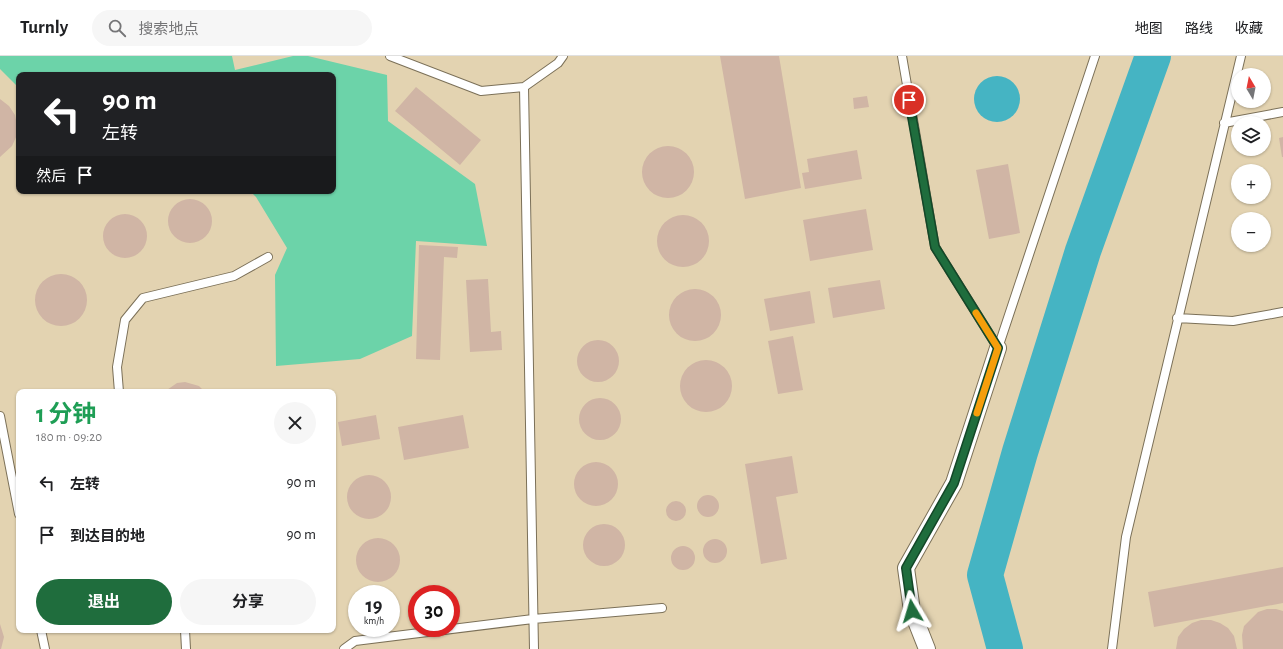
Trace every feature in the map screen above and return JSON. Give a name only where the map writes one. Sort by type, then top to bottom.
[{"type":"street","points":[[927,649],[912,611],[906,568],[954,483],[998,348]]},
{"type":"lane","points":[[390,56],[481,91],[524,88],[558,63],[563,56]]},
{"type":"lane","points":[[902,56],[935,247],[998,348]]},
{"type":"lane","points":[[998,348],[1095,56]]},
{"type":"lane","points":[[1112,649],[1126,537],[1177,318],[1241,56]]},
{"type":"lane","points":[[524,88],[534,649]]},
{"type":"lane","points":[[1224,123],[1283,112]]},
{"type":"lane","points":[[119,389],[117,367],[125,320],[143,298],[234,276],[268,257]]},
{"type":"lane","points":[[1177,318],[1233,321],[1283,312]]},
{"type":"lane","points":[[0,416],[16,499]]},
{"type":"lane","points":[[344,649],[355,641],[533,619],[662,608]]},
{"type":"lane","points":[[42,633],[45,649]]},
{"type":"lane","points":[[185,633],[186,649]]},
{"type":"shaded area","points":[[0,56],[1283,56],[1283,649],[0,649]]},
{"type":"green space","points":[[0,56],[232,56],[235,70],[293,56],[308,56],[387,75],[388,121],[475,184],[487,246],[416,241],[412,336],[360,359],[276,366],[275,275],[287,248],[253,194],[336,194],[336,72],[16,72],[16,85],[0,69]]},
{"type":"water","points":[[997,76],[1010,80],[1016,86],[1020,99],[1016,112],[1010,118],[997,122],[984,118],[978,112],[974,99],[978,86],[984,80]]},
{"type":"building","points":[[720,56],[779,56],[801,188],[745,199]]},
{"type":"building","points":[[416,87],[481,140],[460,165],[395,111]]},
{"type":"building","points":[[867,96],[869,107],[854,109],[853,98]]},
{"type":"building","points":[[0,99],[9,106],[15,115],[16,137],[12,146],[0,157]]},
{"type":"building","points":[[1283,137],[1283,157],[1282,157],[1279,138]]},
{"type":"building","points":[[668,146],[678,148],[686,154],[692,162],[694,172],[692,182],[686,190],[678,196],[668,198],[658,196],[650,190],[644,182],[642,172],[644,162],[650,154],[658,148]]},
{"type":"building","points":[[857,150],[862,179],[805,189],[802,173],[809,172],[807,159]]},
{"type":"building","points":[[1008,164],[1020,233],[989,239],[976,170]]},
{"type":"building","points":[[194,199],[199,200],[206,205],[211,212],[211,230],[206,237],[199,242],[186,243],[181,242],[174,237],[169,230],[168,217],[169,212],[174,205],[181,200]]},
{"type":"building","points":[[866,209],[873,250],[810,261],[803,220]]},
{"type":"building","points":[[121,214],[129,214],[141,220],[147,232],[147,240],[141,252],[129,258],[121,258],[109,252],[103,240],[103,232],[109,220]]},
{"type":"building","points":[[683,215],[693,217],[701,223],[707,231],[709,241],[707,251],[701,259],[693,265],[683,267],[673,265],[665,259],[659,251],[657,241],[659,231],[665,223],[673,217]]},
{"type":"building","points":[[419,245],[458,247],[457,258],[444,257],[440,360],[416,359]]},
{"type":"building","points":[[61,274],[71,276],[79,282],[85,290],[87,300],[85,310],[79,318],[71,324],[61,326],[51,324],[43,318],[37,310],[35,300],[37,290],[43,282],[51,276]]},
{"type":"building","points":[[488,279],[491,332],[501,331],[502,350],[470,352],[466,280]]},
{"type":"building","points":[[880,280],[885,309],[833,318],[828,288]]},
{"type":"building","points":[[695,289],[705,291],[713,297],[719,305],[721,315],[719,325],[713,333],[705,339],[695,341],[685,339],[677,333],[671,325],[669,315],[671,305],[677,297],[685,291]]},
{"type":"building","points":[[810,291],[815,323],[770,331],[764,299]]},
{"type":"building","points":[[793,336],[803,390],[778,394],[768,341]]},
{"type":"building","points":[[598,340],[613,346],[619,361],[613,376],[598,382],[583,376],[577,361],[583,346]]},
{"type":"building","points":[[706,360],[716,362],[724,368],[730,376],[732,386],[730,396],[724,404],[716,410],[706,412],[696,410],[688,404],[682,396],[680,386],[682,376],[688,368],[696,362]]},
{"type":"building","points":[[185,382],[199,386],[202,389],[168,389],[177,383]]},
{"type":"building","points":[[596,398],[604,398],[612,401],[618,407],[621,419],[618,431],[612,437],[604,440],[596,440],[588,437],[582,431],[579,423],[579,415],[582,407],[588,401]]},
{"type":"building","points":[[376,415],[380,439],[342,446],[338,422]]},
{"type":"building","points":[[463,415],[469,448],[404,460],[398,427]]},
{"type":"building","points":[[792,456],[798,493],[776,497],[787,559],[761,564],[745,464]]},
{"type":"building","points":[[596,462],[608,466],[614,472],[618,484],[614,496],[608,502],[596,506],[584,502],[578,496],[574,484],[578,472],[584,466]]},
{"type":"building","points":[[365,475],[373,475],[385,481],[391,493],[391,501],[385,513],[373,519],[365,519],[353,513],[347,501],[347,493],[353,481]]},
{"type":"building","points":[[708,495],[716,498],[719,506],[716,514],[708,517],[700,514],[697,506],[700,498]]},
{"type":"building","points":[[676,501],[683,504],[686,511],[683,518],[676,521],[669,518],[666,511],[669,504]]},
{"type":"building","points":[[600,524],[608,524],[616,527],[622,533],[625,545],[622,557],[616,563],[608,566],[600,566],[592,563],[586,557],[583,549],[583,541],[586,533],[592,527]]},
{"type":"building","points":[[382,538],[394,544],[399,552],[399,568],[394,576],[386,581],[374,582],[362,576],[357,568],[356,556],[362,544],[370,539]]},
{"type":"building","points":[[715,539],[720,540],[726,546],[726,556],[720,562],[715,563],[710,562],[704,556],[703,551],[704,546],[710,540]]},
{"type":"building","points":[[683,546],[688,547],[694,553],[694,563],[688,569],[683,570],[678,569],[672,563],[671,558],[672,553],[678,547]]},
{"type":"building","points":[[1283,567],[1283,603],[1154,627],[1148,592]]},
{"type":"building","points":[[1267,609],[1283,611],[1283,649],[1243,649],[1242,635],[1244,626],[1258,612]]},
{"type":"building","points":[[1201,620],[1211,620],[1228,628],[1234,636],[1237,649],[1176,649],[1178,637],[1184,629],[1192,623]]},
{"type":"building","points":[[0,624],[4,637],[1,649],[0,649]]},
{"type":"waterway","points":[[1005,649],[985,575],[1020,452],[1083,251],[1153,56]]},
{"type":"slow traffic","points":[[976,313],[998,348],[977,413]]},
{"type":"route","points":[[909,100],[935,247],[952,277],[998,348],[954,483],[906,568],[912,611]]}]
